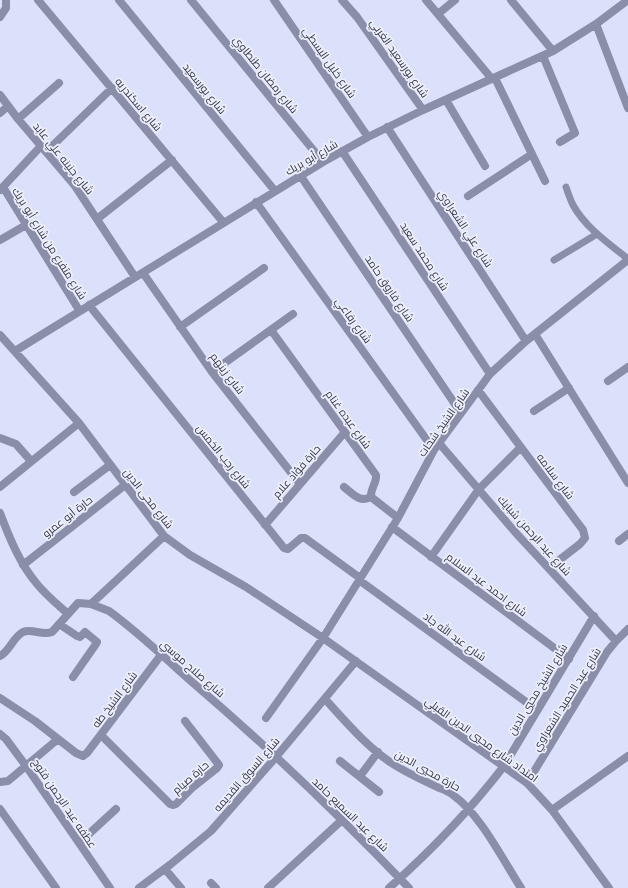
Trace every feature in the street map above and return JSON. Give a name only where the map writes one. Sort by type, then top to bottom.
[{"type":"street","points":[[0,18],[6,8],[6,0]]},
{"type":"street","name":"شارع اسكندريه","points":[[38,0],[224,222]]},
{"type":"street","name":"شارع بورسعيد","points":[[119,0],[275,191]]},
{"type":"street","name":"شارع رمضان طنطاوي","points":[[191,0],[323,162]]},
{"type":"street","name":"شارع خليل البسطي","points":[[274,0],[368,137]]},
{"type":"street","name":"شارع بورسعيد الغربي","points":[[342,0],[357,17],[424,110]]},
{"type":"street","points":[[426,0],[494,78],[545,181]]},
{"type":"street","points":[[438,14],[454,0]]},
{"type":"street","points":[[511,0],[552,51]]},
{"type":"street","name":"شارع أبو بريك","points":[[15,351],[79,310],[143,273],[300,175],[388,127],[543,56],[596,24],[628,0]]},
{"type":"street","points":[[596,24],[628,108]]},
{"type":"street","points":[[543,56],[575,133],[560,142]]},
{"type":"street","points":[[18,119],[59,83]]},
{"type":"street","points":[[1,188],[112,88]]},
{"type":"street","name":"شارع جنينه علي عابد","points":[[0,95],[18,119],[75,186],[135,277]]},
{"type":"street","points":[[446,100],[485,166]]},
{"type":"street","points":[[0,112],[8,106]]},
{"type":"street","name":"شارع علي الشعراوي","points":[[388,127],[526,341]]},
{"type":"street","name":"شارع محمد سعيد","points":[[342,151],[490,374]]},
{"type":"street","points":[[468,196],[532,154]]},
{"type":"street","points":[[97,219],[172,160]]},
{"type":"street","name":"شارع فاروق حامد","points":[[300,175],[461,413]]},
{"type":"street","name":"شارع متفرع من شارع أبو بريك","points":[[1,188],[79,310]]},
{"type":"street","name":"شارع رفاعي","points":[[256,202],[434,450]]},
{"type":"street","points":[[0,240],[26,225]]},
{"type":"street","name":"شارع الشيخ شحات","points":[[266,718],[323,638],[360,579],[398,518],[434,450],[490,374],[526,341],[628,259]]},
{"type":"street","points":[[180,327],[264,268]]},
{"type":"street","name":"شارع زينهم","points":[[143,273],[212,372],[300,484]]},
{"type":"street","name":"شارع رجب الخمس","points":[[88,305],[286,549],[291,548],[301,538],[305,538],[360,579]]},
{"type":"street","points":[[212,372],[294,314]]},
{"type":"street","name":"شارع عبده غنام","points":[[271,330],[376,475],[375,484],[370,492],[371,497]]},
{"type":"street","points":[[535,334],[628,483]]},
{"type":"street","name":"شارع محى الدين","points":[[0,335],[79,423],[164,536],[190,555],[246,587],[356,661]]},
{"type":"street","points":[[608,381],[628,367]]},
{"type":"street","points":[[534,411],[569,388]]},
{"type":"street","name":"شارع سلامه","points":[[478,390],[583,530],[585,538],[580,544],[549,568]]},
{"type":"street","points":[[0,487],[79,423]]},
{"type":"street","name":"حارة فؤاد علام","points":[[265,525],[345,432]]},
{"type":"street","points":[[0,438],[16,444],[32,461]]},
{"type":"street","name":"شارع عبد الرحمن شبايك","points":[[439,443],[515,532],[616,640]]},
{"type":"street","points":[[431,557],[479,489],[521,447]]},
{"type":"street","points":[[74,492],[110,465]]},
{"type":"street","name":"حارة أبو عمرو","points":[[23,565],[125,485]]},
{"type":"street","points":[[344,487],[360,499],[366,500],[371,497],[398,518]]},
{"type":"street","points":[[0,516],[23,565],[36,583],[68,614]]},
{"type":"street","name":"شارع احمد عبد السلام","points":[[392,527],[568,659]]},
{"type":"street","points":[[619,541],[628,534]]},
{"type":"street","points":[[0,656],[5,653],[17,637],[24,632],[28,631],[48,634],[60,624],[78,603],[91,604],[164,536]]},
{"type":"street","name":"شارع عبد الله جاد","points":[[360,579],[537,710]]},
{"type":"street","name":"شارع صلاح موسي","points":[[91,604],[101,607],[118,618],[219,705],[276,757]]},
{"type":"street","name":"شارع الشيخ محيي الدين","points":[[389,888],[469,809],[504,766],[594,616]]},
{"type":"street","points":[[60,624],[80,637],[85,632],[97,642],[72,677]]},
{"type":"street","name":"شارع عبد الحميد الشعراوي","points":[[527,783],[603,659],[616,640],[628,629]]},
{"type":"street","name":"شارع الشيخ طه","points":[[58,739],[79,755],[83,756],[87,753],[161,655]]},
{"type":"street","name":"شارع السوق القديمه","points":[[139,888],[165,869],[211,831],[276,757],[356,661]]},
{"type":"street","name":"امتداد شارع محيي الدين القبلي","points":[[356,661],[527,783],[552,810],[609,888]]},
{"type":"street","points":[[0,698],[58,739],[8,782],[0,782]]},
{"type":"street","name":"حارة محيي الدين","points":[[325,699],[350,727],[393,764],[452,794],[469,809],[482,825],[521,888]]},
{"type":"street","name":"حارة صيام","points":[[101,735],[173,806],[219,765],[185,721]]},
{"type":"street","name":"عطفه عبد الرحمن فتوح","points":[[0,734],[6,738],[110,888]]},
{"type":"street","points":[[360,776],[378,752]]},
{"type":"street","points":[[552,810],[628,756]]},
{"type":"street","name":"شارع عبد السميع حامد","points":[[276,757],[342,820],[409,888]]},
{"type":"street","points":[[340,761],[379,792]]},
{"type":"street","points":[[0,809],[56,888]]},
{"type":"street","points":[[79,843],[116,809]]},
{"type":"street","points":[[268,888],[342,820]]},
{"type":"street","points":[[165,869],[181,888]]},
{"type":"lane","points":[[566,187],[577,210],[584,220],[597,234],[628,259]]},
{"type":"lane","points":[[554,260],[597,234]]}]
